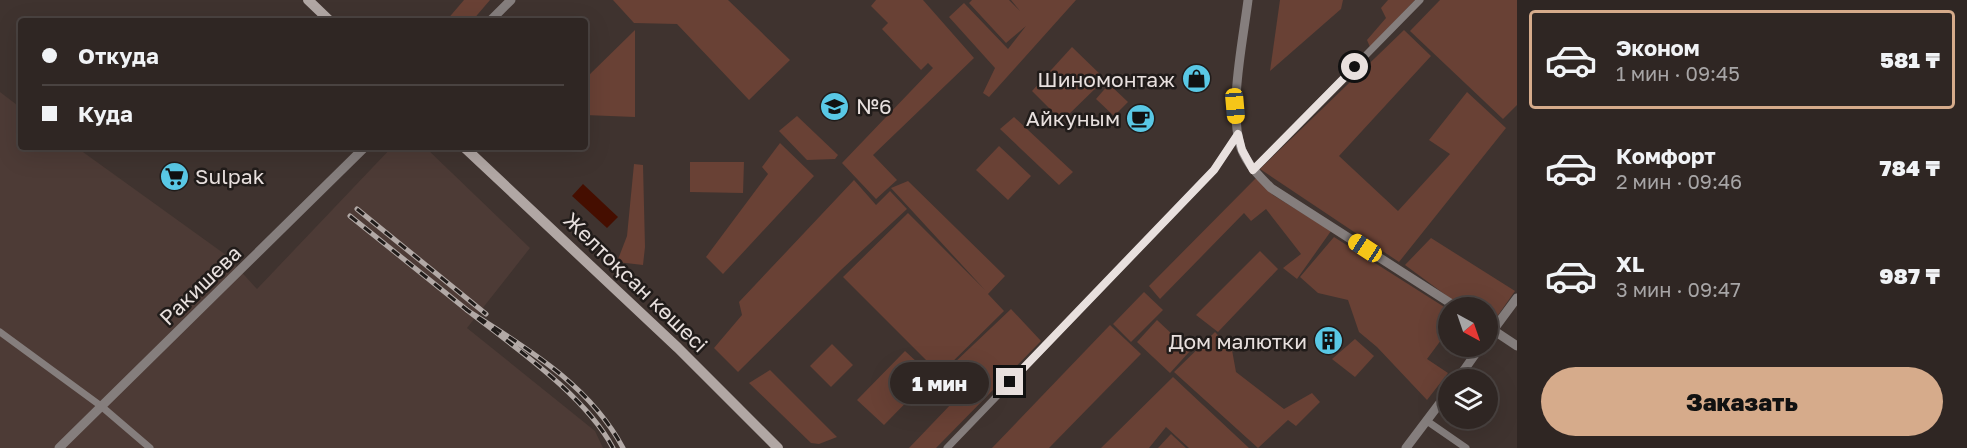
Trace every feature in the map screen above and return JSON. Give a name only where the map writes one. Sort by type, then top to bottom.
[{"type":"main road","points":[[308,0],[327,18]]},
{"type":"main road","name":"Желтоқсан көшесі","points":[[467,150],[678,348],[778,448]]},
{"type":"street","points":[[493,18],[511,0]]},
{"type":"street","points":[[1248,0],[1235,106],[1242,150],[1253,170],[1271,188],[1441,297]]},
{"type":"street","points":[[1253,170],[1420,0]]},
{"type":"street","points":[[947,448],[1214,170],[1238,134]]},
{"type":"street","name":"Ракишева","points":[[59,448],[361,150]]},
{"type":"street","points":[[1498,321],[1517,298]]},
{"type":"street","points":[[0,332],[101,406],[150,448]]},
{"type":"street","points":[[1498,335],[1517,346]]},
{"type":"street","points":[[1406,448],[1438,406]]},
{"type":"street","points":[[1427,422],[1466,448]]},
{"type":"shaded area","points":[[464,0],[490,0],[475,18],[449,18]]},
{"type":"shaded area","points":[[613,0],[728,0],[790,60],[749,100],[677,24],[634,23]]},
{"type":"shaded area","points":[[876,0],[923,0],[974,58],[873,155],[897,180],[876,199],[842,163],[933,68],[928,63],[921,70],[882,29],[888,23],[871,6]]},
{"type":"shaded area","points":[[972,0],[1009,0],[1020,11],[1011,0],[1076,0],[989,97],[983,93],[995,68],[949,17],[964,3],[1008,49],[1026,26],[1006,43],[969,3]]},
{"type":"shaded area","points":[[1280,0],[1343,0],[1341,9],[1270,71]]},
{"type":"shaded area","points":[[1388,0],[1415,0],[1370,47],[1367,40],[1386,18],[1381,8]]},
{"type":"shaded area","points":[[1440,0],[1517,0],[1517,105],[1503,119],[1410,31]]},
{"type":"shaded area","points":[[635,30],[635,117],[588,115],[588,76]]},
{"type":"shaded area","points":[[1404,30],[1431,56],[1339,156],[1398,211],[1450,154],[1429,140],[1467,92],[1506,128],[1399,262],[1260,169]]},
{"type":"shaded area","points":[[1072,47],[1105,79],[1062,121],[1032,91]]},
{"type":"shaded area","points":[[1109,84],[1128,102],[1114,116],[1096,99]]},
{"type":"shaded area","points":[[0,92],[18,106],[18,150],[80,150],[226,255],[257,289],[389,150],[428,150],[530,248],[467,328],[595,431],[603,448],[0,448]]},
{"type":"shaded area","points":[[797,116],[838,155],[835,159],[807,160],[779,131]]},
{"type":"shaded area","points":[[1014,117],[1073,172],[1059,185],[1000,129]]},
{"type":"shaded area","points":[[780,143],[814,176],[723,274],[706,257],[768,174],[762,167]]},
{"type":"shaded area","points":[[999,146],[1031,176],[1008,200],[976,170]]},
{"type":"shaded area","points":[[690,162],[744,162],[743,193],[690,192]]},
{"type":"shaded area","points":[[634,164],[643,165],[645,247],[643,265],[617,262],[627,236]]},
{"type":"shaded area","points":[[1256,178],[1273,195],[1331,231],[1297,279],[1283,268],[1301,254],[1266,209],[1251,221],[1244,213],[1160,299],[1149,286]]},
{"type":"shaded area","points":[[854,180],[876,205],[890,191],[907,209],[842,269],[738,372],[714,348],[742,315],[739,302]]},
{"type":"shaded area","points":[[908,181],[1005,276],[988,294],[1004,311],[940,374],[843,277],[908,213],[985,290],[891,188]]},
{"type":"shaded area","points":[[583,184],[618,217],[607,228],[572,196]]},
{"type":"shaded area","points":[[1334,237],[1438,303],[1438,344],[1427,359],[1442,369],[1438,369],[1438,386],[1427,400],[1377,347],[1359,332],[1348,300],[1318,293],[1300,277]]},
{"type":"shaded area","points":[[1431,238],[1515,291],[1498,315],[1498,297],[1448,297],[1405,265]]},
{"type":"shaded area","points":[[1260,251],[1278,269],[1218,332],[1196,315]]},
{"type":"shaded area","points":[[1144,292],[1163,310],[1131,342],[1113,324]]},
{"type":"shaded area","points":[[1011,309],[1041,341],[936,448],[909,448],[953,402],[934,382]]},
{"type":"shaded area","points":[[1157,320],[1190,351],[1170,373],[1137,342]]},
{"type":"shaded area","points":[[1110,325],[1141,354],[1049,448],[992,448]]},
{"type":"shaded area","points":[[1215,332],[1232,350],[1236,372],[1284,409],[1312,393],[1320,402],[1296,426],[1288,420],[1258,448],[1174,372]]},
{"type":"shaded area","points":[[1355,339],[1374,356],[1355,377],[1332,359]]},
{"type":"shaded area","points":[[832,344],[853,365],[831,387],[810,366]]},
{"type":"shaded area","points":[[905,351],[932,376],[884,425],[857,400]]},
{"type":"shaded area","points":[[770,370],[837,437],[819,444],[811,443],[749,383]]},
{"type":"shaded area","points":[[1173,377],[1249,448],[1189,448],[1166,427],[1149,448],[1101,448]]},
{"type":"shaded area","points":[[1171,434],[1186,448],[1158,448]]},
{"type":"railway","points":[[357,209],[486,314]]},
{"type":"railway","points":[[350,216],[467,310]]},
{"type":"railway","points":[[613,448],[601,428],[567,391],[467,310],[533,353],[574,386],[609,425],[623,448]]},
{"type":"place","name":"Шиномонтаж","points":[[1196,79]]},
{"type":"place","name":"№6","points":[[835,106]]},
{"type":"place","name":"Айкуным","points":[[1141,118]]},
{"type":"place","name":"Sulpak","points":[[174,176]]},
{"type":"place","name":"Дом малютки","points":[[1328,341]]},
{"type":"route","points":[[1010,382],[1214,170],[1238,134],[1242,150],[1253,170],[1355,67]]}]
